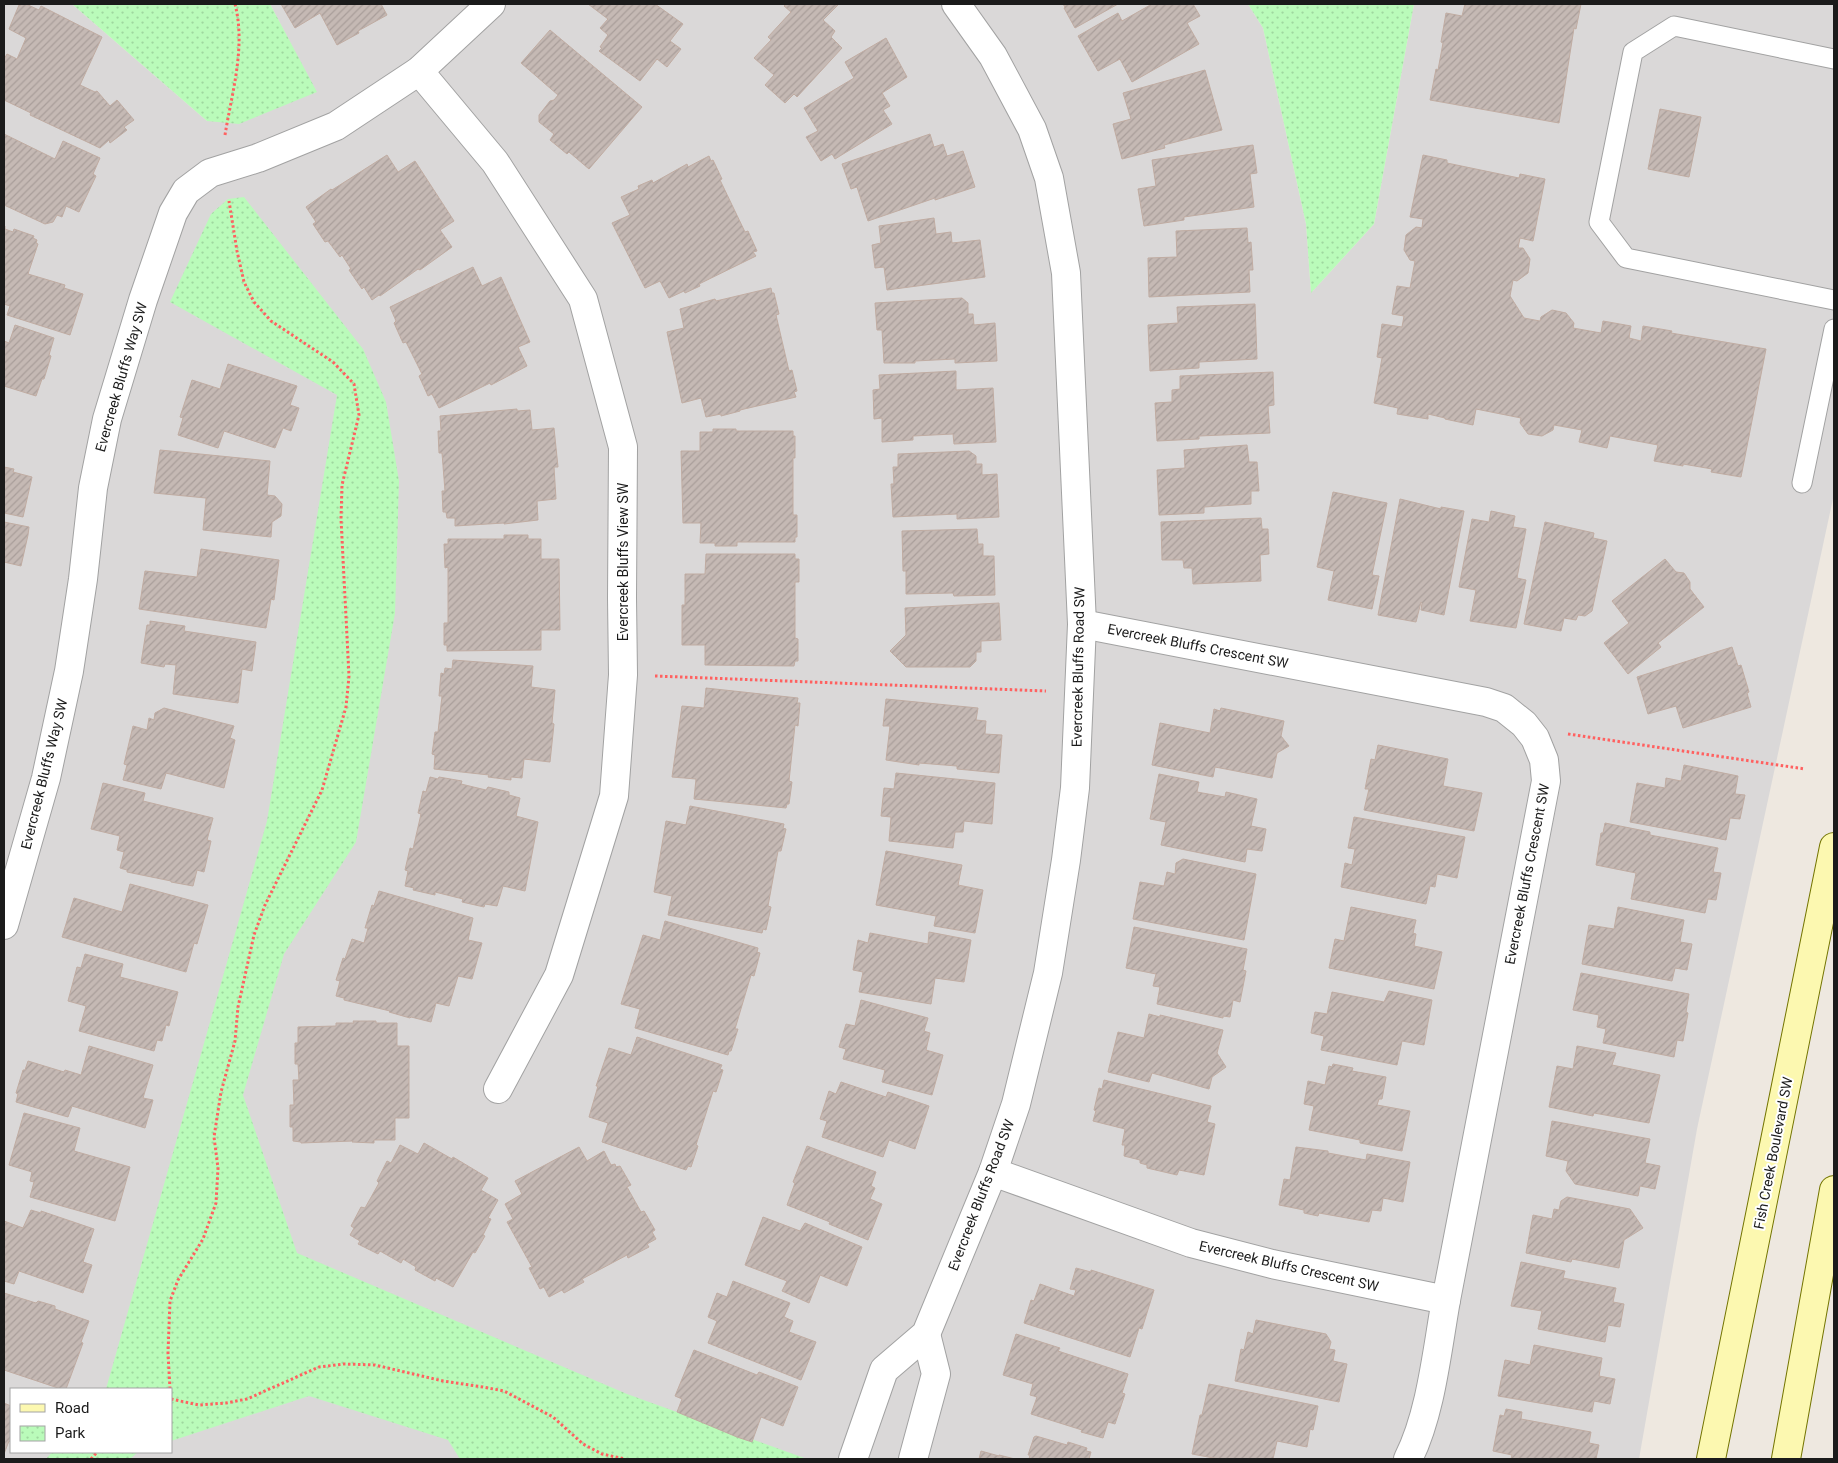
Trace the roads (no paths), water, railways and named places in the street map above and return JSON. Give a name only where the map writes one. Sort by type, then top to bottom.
[{"type":"main road","name":"Fish Creek Boulevard SW","points":[[1711,1459],[1834,847]]},
{"type":"main road","points":[[1786,1459],[1834,1190]]},
{"type":"street","name":"Evercreek Bluffs Way SW","points":[[4,925],[46,778],[69,671],[83,579],[93,488],[106,419],[143,300],[173,213],[186,191],[210,173],[258,158],[336,126],[419,71],[491,4]]},
{"type":"street","name":"Evercreek Bluffs Road SW","points":[[854,1459],[860,1436],[884,1370],[926,1334],[993,1172],[1016,1104],[1048,973],[1074,797],[1082,624],[1066,274],[1049,178],[1028,121],[993,56],[956,4]]},
{"type":"street","name":"Evercreek Bluffs View SW","points":[[419,71],[495,162],[583,299],[623,447],[623,675],[614,796],[559,975],[498,1088]]},
{"type":"street","name":"Evercreek Bluffs Crescent SW","points":[[1082,624],[1486,702],[1504,708],[1524,724],[1544,760],[1546,781],[1427,1403],[1414,1448],[1408,1459]]},
{"type":"street","name":"Evercreek Bluffs Crescent SW","points":[[993,1172],[1191,1243],[1272,1264],[1446,1300]]},
{"type":"street","points":[[912,1459],[936,1374],[926,1334]]},
{"type":"lane","points":[[1834,59],[1674,26],[1633,52],[1599,222],[1626,258],[1834,300]]},
{"type":"lane","points":[[1802,483],[1834,328]]}]
